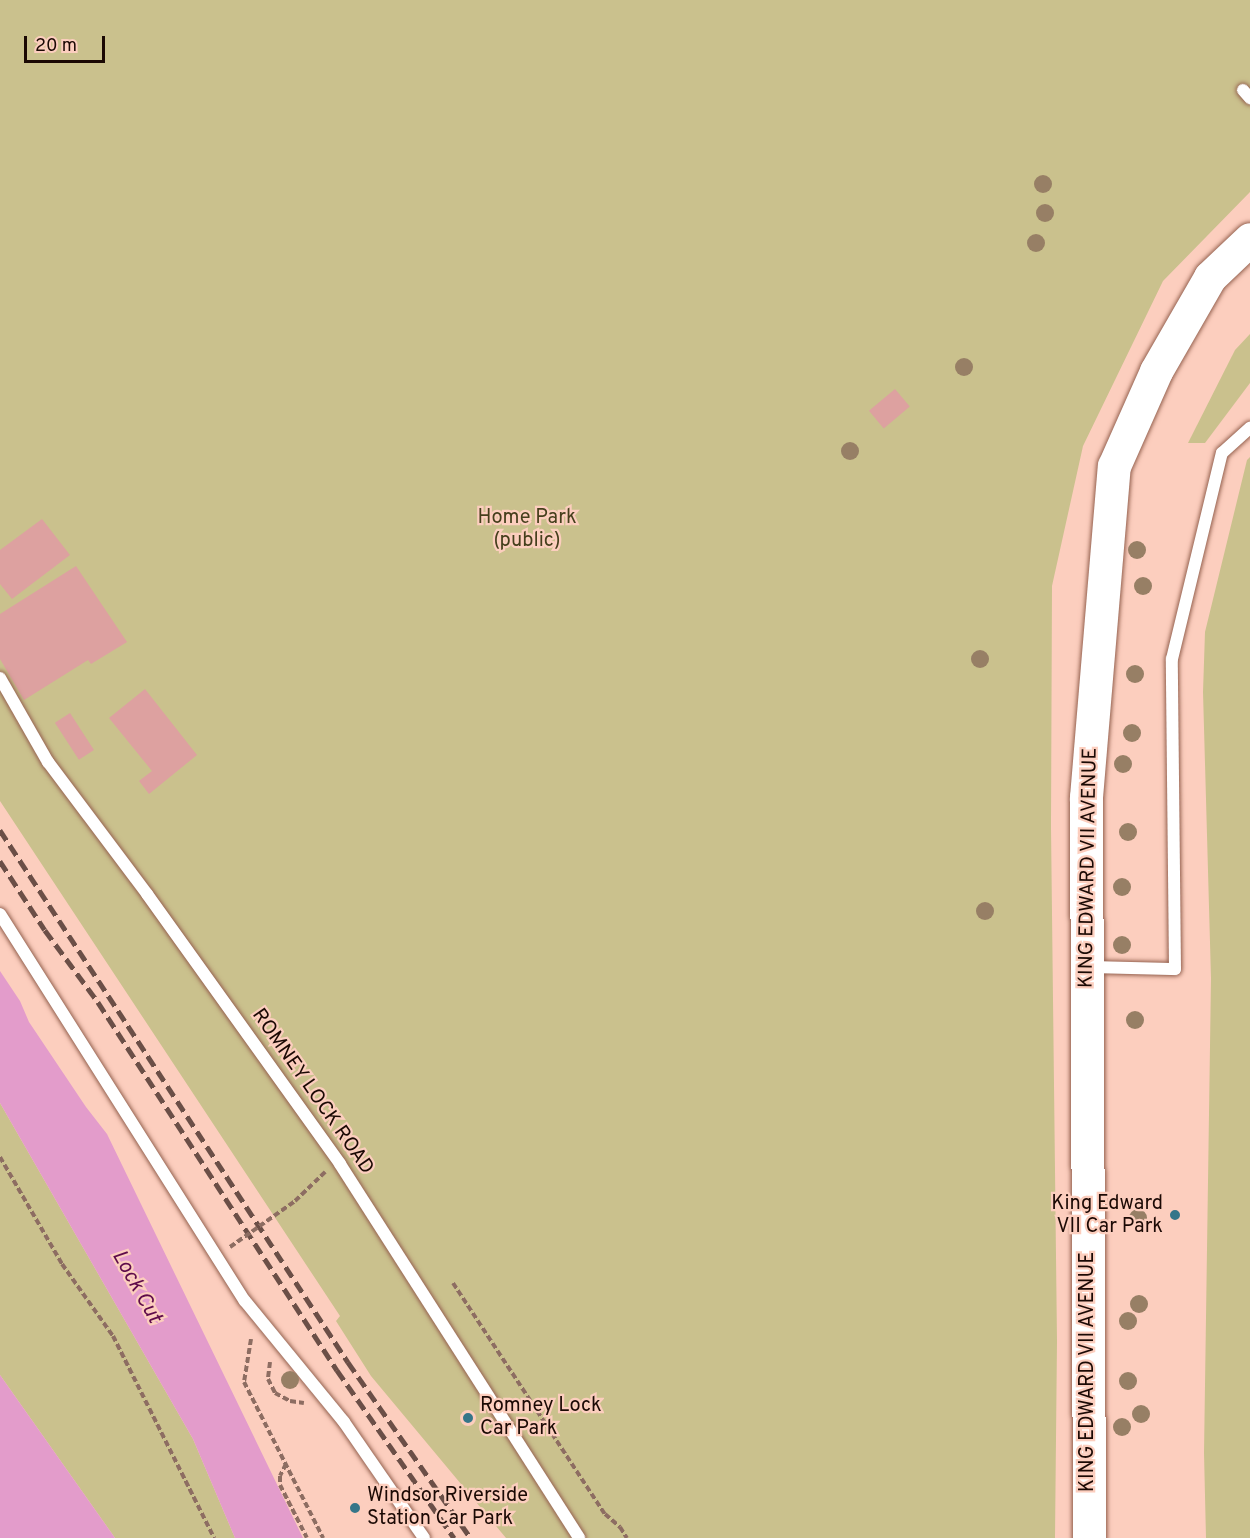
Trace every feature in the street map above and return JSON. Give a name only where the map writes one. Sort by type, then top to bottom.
[{"type":"main road","name":"KING EDWARD VII AVENUE","points":[[1089,1538],[1086,796],[1114,466],[1156,371],[1210,277],[1250,239]]},
{"type":"lane","points":[[1087,967],[1175,969],[1172,658],[1222,453],[1250,428]]},
{"type":"lane","name":"ROMNEY LOCK ROAD","points":[[0,678],[48,762],[147,894],[340,1164],[579,1538]]},
{"type":"lane","points":[[0,914],[255,1316],[290,1353],[345,1422],[424,1538]]},
{"type":"path","points":[[0,1157],[62,1264],[113,1336],[214,1538]]},
{"type":"path","points":[[230,1247],[295,1201],[326,1171]]},
{"type":"path","points":[[453,1283],[605,1514],[620,1527],[627,1538]]},
{"type":"path","points":[[255,1316],[244,1382],[323,1538]]},
{"type":"path","points":[[286,1464],[280,1485],[307,1538]]},
{"type":"green space","name":"Home Park (public)","points":[[0,0],[1250,0],[1250,192],[1163,281],[1083,446],[1052,586],[1051,827],[1057,1341],[1055,1538],[506,1538],[371,1376],[336,1321],[340,1316],[0,801]]},
{"type":"green space","points":[[1250,334],[1250,383],[1205,443],[1188,443],[1235,350]]},
{"type":"green space","points":[[1250,457],[1250,1538],[1206,1538],[1204,1453],[1211,978],[1203,692],[1205,632],[1247,460]]},
{"type":"green space","points":[[0,1103],[193,1439],[235,1538],[115,1538],[0,1375]]},
{"type":"water","name":"Lock Cut","points":[[0,971],[20,1001],[29,1022],[86,1107],[107,1134],[303,1538],[235,1538],[193,1439],[0,1103]]},
{"type":"water","points":[[0,1375],[115,1538],[0,1538]]},
{"type":"building","points":[[895,389],[910,407],[884,428],[869,411]]},
{"type":"building","points":[[42,519],[70,555],[12,599],[0,584],[0,550]]},
{"type":"building","points":[[76,566],[127,642],[91,664],[88,660],[24,700],[0,659],[0,614]]},
{"type":"building","points":[[145,689],[197,755],[149,794],[139,781],[152,771],[109,718]]},
{"type":"building","points":[[70,713],[94,750],[79,760],[55,723]]},
{"type":"railway","points":[[0,830],[348,1362],[471,1538]]},
{"type":"railway","points":[[0,861],[45,930],[98,1002],[337,1370],[454,1538]]},
{"type":"place","name":"King Edward VII Car Park","points":[[1175,1215]]},
{"type":"place","name":"Romney Lock Car Park","points":[[468,1418]]},
{"type":"place","name":"Windsor Riverside Station Car Park","points":[[355,1508]]}]
